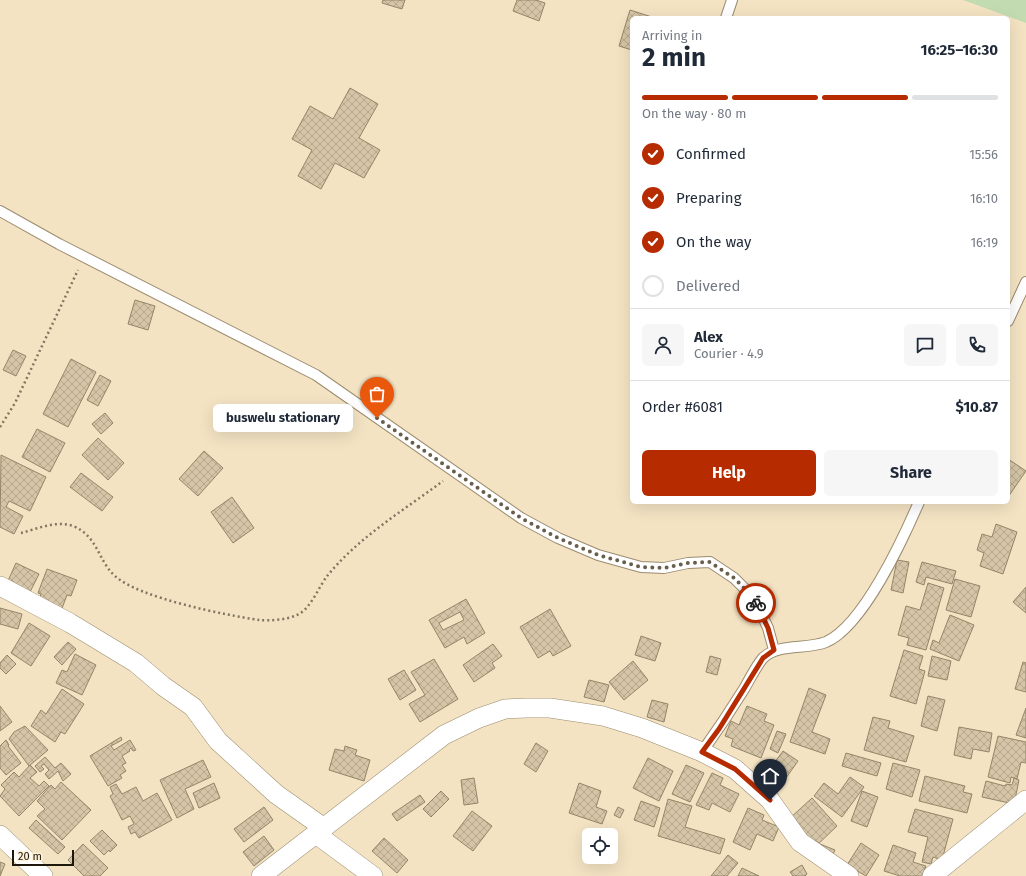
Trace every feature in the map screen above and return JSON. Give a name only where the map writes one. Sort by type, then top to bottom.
[{"type":"street","points":[[0,586],[70,623],[136,663],[163,686],[193,707],[218,741],[276,794],[373,876]]},
{"type":"street","points":[[261,876],[444,736],[479,718],[504,709],[550,708],[603,716],[642,728],[702,752],[735,769],[770,800],[800,842],[849,876]]},
{"type":"street","points":[[932,876],[1026,800]]},
{"type":"street","points":[[0,835],[42,876]]},
{"type":"lane","points":[[727,16],[732,0]]},
{"type":"lane","points":[[0,211],[84,257],[316,376],[521,518],[558,538],[598,555],[641,567],[664,568],[688,563],[710,562],[734,578],[754,598],[768,628],[774,650]]},
{"type":"lane","points":[[1010,317],[1026,282]]},
{"type":"lane","points":[[702,752],[719,729],[763,658],[774,650],[811,647],[828,641],[856,617],[877,584],[917,504]]},
{"type":"path","points":[[0,427],[15,403],[84,257]]},
{"type":"path","points":[[21,534],[59,523],[74,526],[89,535],[113,575],[126,585],[144,593],[193,606],[260,620],[285,619],[299,614],[311,602],[323,581],[334,568],[369,536],[454,473]]},
{"type":"green space","points":[[963,0],[1026,0],[1026,23]]},
{"type":"building","points":[[383,0],[405,0],[402,9],[382,3]]},
{"type":"building","points":[[517,0],[536,0],[545,3],[539,21],[513,11]]},
{"type":"building","points":[[630,10],[649,16],[630,16],[630,49],[619,46]]},
{"type":"building","points":[[350,88],[378,104],[359,138],[380,150],[364,178],[335,163],[321,189],[298,176],[312,150],[292,139],[310,106],[333,119]]},
{"type":"building","points":[[135,300],[155,306],[148,330],[128,324]]},
{"type":"building","points":[[13,350],[26,356],[16,376],[3,370]]},
{"type":"building","points":[[71,359],[96,372],[68,427],[43,414]]},
{"type":"building","points":[[100,375],[111,381],[98,406],[87,400]]},
{"type":"building","points":[[105,413],[113,423],[101,434],[92,424]]},
{"type":"building","points":[[37,429],[65,443],[50,472],[22,457]]},
{"type":"building","points":[[98,438],[124,463],[108,480],[82,455]]},
{"type":"building","points":[[204,451],[223,468],[198,496],[179,479]]},
{"type":"building","points":[[1,455],[46,477],[30,511],[9,501],[6,507],[23,516],[14,534],[0,527]]},
{"type":"building","points":[[1010,460],[1026,471],[1010,494]]},
{"type":"building","points":[[81,473],[113,497],[102,511],[70,487]]},
{"type":"building","points":[[232,497],[254,528],[233,543],[211,512]]},
{"type":"building","points":[[996,524],[1017,532],[1003,574],[980,566],[984,553],[977,550],[982,534],[992,537]]},
{"type":"building","points":[[897,560],[909,562],[903,593],[891,590]]},
{"type":"building","points":[[922,562],[956,571],[952,584],[926,577],[924,585],[916,582]]},
{"type":"building","points":[[16,563],[39,574],[29,594],[7,583]]},
{"type":"building","points":[[47,569],[77,580],[71,596],[67,595],[61,611],[38,603],[41,594],[38,593]]},
{"type":"building","points":[[955,579],[980,586],[971,617],[946,610]]},
{"type":"building","points":[[928,583],[944,588],[926,650],[907,645],[909,638],[898,635],[906,606],[920,610]]},
{"type":"building","points":[[1026,587],[1026,613],[1013,602]]},
{"type":"building","points":[[466,599],[485,633],[467,644],[464,637],[445,648],[429,620]],"holes":[[[460,612],[464,620],[443,630],[439,623]]]},
{"type":"building","points":[[0,608],[22,614],[18,629],[0,624]]},
{"type":"building","points":[[550,609],[571,646],[553,656],[550,651],[538,658],[520,627]]},
{"type":"building","points":[[950,615],[974,625],[959,661],[930,649],[933,640],[939,643]]},
{"type":"building","points":[[29,623],[50,636],[31,666],[11,653]]},
{"type":"building","points":[[641,636],[661,643],[655,661],[635,655]]},
{"type":"building","points":[[68,642],[76,649],[62,665],[54,657]]},
{"type":"building","points":[[493,644],[502,656],[492,663],[495,668],[474,682],[463,665]]},
{"type":"building","points":[[904,650],[923,656],[919,669],[925,671],[916,704],[890,696]]},
{"type":"building","points":[[75,654],[96,665],[82,695],[56,683],[62,670],[67,672]]},
{"type":"building","points":[[7,655],[16,664],[6,674],[0,668],[0,663]]},
{"type":"building","points":[[710,656],[721,659],[717,675],[706,672]]},
{"type":"building","points":[[932,656],[951,661],[947,680],[928,676]]},
{"type":"building","points":[[434,659],[458,699],[420,722],[409,704],[425,695],[411,672]]},
{"type":"building","points":[[633,661],[648,680],[624,700],[609,682]]},
{"type":"building","points":[[1023,662],[1026,663],[1026,692],[1015,689]]},
{"type":"building","points":[[404,670],[416,690],[400,700],[388,679]]},
{"type":"building","points":[[589,680],[609,685],[604,702],[584,697]]},
{"type":"building","points":[[809,688],[826,695],[812,732],[830,739],[825,754],[790,742]]},
{"type":"building","points":[[62,689],[84,704],[65,734],[61,732],[55,742],[31,726],[41,710],[46,714]]},
{"type":"building","points":[[928,696],[945,700],[937,731],[921,726]]},
{"type":"building","points":[[652,700],[668,704],[664,722],[647,717]]},
{"type":"building","points":[[0,706],[12,722],[0,731]]},
{"type":"building","points":[[747,706],[767,714],[764,721],[774,725],[761,758],[731,746],[733,739],[725,736],[731,721],[739,725]]},
{"type":"building","points":[[1026,708],[1026,738],[1016,735]]},
{"type":"building","points":[[873,717],[890,721],[888,728],[914,736],[906,762],[864,750]]},
{"type":"building","points":[[25,726],[48,750],[29,766],[9,739],[14,732]]},
{"type":"building","points":[[959,727],[992,733],[989,752],[973,749],[971,759],[954,755]]},
{"type":"building","points":[[777,731],[786,734],[778,753],[770,749]]},
{"type":"building","points":[[998,736],[1026,742],[1026,763],[1021,762],[1017,779],[1011,777],[1010,783],[988,777]]},
{"type":"building","points":[[121,737],[122,740],[111,746],[114,750],[130,740],[136,750],[133,751],[131,748],[129,750],[130,751],[122,756],[126,763],[122,765],[126,771],[120,775],[122,778],[108,786],[90,756]]},
{"type":"building","points":[[6,740],[9,745],[8,746],[21,763],[6,775],[0,768],[0,746]]},
{"type":"building","points":[[536,743],[548,751],[536,772],[524,764]]},
{"type":"building","points":[[345,746],[357,750],[355,755],[370,760],[364,781],[329,770],[335,749],[344,751]]},
{"type":"building","points":[[783,751],[798,761],[781,785],[766,774]]},
{"type":"building","points":[[846,753],[881,763],[877,776],[842,766]]},
{"type":"building","points":[[45,757],[55,768],[61,763],[71,774],[63,781],[58,771],[49,779],[45,774],[49,770],[44,764],[41,766],[44,769],[40,772],[35,766]]},
{"type":"building","points":[[648,758],[673,771],[659,801],[633,788]]},
{"type":"building","points":[[203,760],[211,777],[185,789],[194,809],[177,818],[160,780]]},
{"type":"building","points":[[893,763],[920,770],[912,797],[886,789]]},
{"type":"building","points":[[30,765],[37,772],[30,778],[39,786],[44,781],[49,786],[19,816],[0,796],[5,789],[1,785],[14,772],[19,777]]},
{"type":"building","points":[[686,765],[704,773],[690,802],[672,794]]},
{"type":"building","points":[[712,773],[723,778],[720,785],[739,794],[730,812],[712,803],[709,810],[696,805]]},
{"type":"building","points":[[925,776],[965,786],[963,792],[972,794],[967,813],[919,801]]},
{"type":"building","points":[[850,777],[864,787],[842,817],[814,796],[824,783],[838,794]]},
{"type":"building","points":[[474,778],[478,803],[464,805],[461,780]]},
{"type":"building","points":[[1014,778],[1019,780],[1014,804],[982,797],[986,781],[1005,786],[1006,784],[1012,785]]},
{"type":"building","points":[[61,782],[91,810],[62,840],[37,816],[45,809],[37,801],[51,785],[55,789]]},
{"type":"building","points":[[214,783],[220,798],[199,808],[193,793]]},
{"type":"building","points":[[579,783],[601,791],[596,807],[607,811],[602,824],[569,813]]},
{"type":"building","points":[[116,784],[122,794],[136,787],[143,801],[157,793],[172,820],[139,838],[135,832],[131,834],[128,827],[134,824],[130,816],[122,820],[110,796],[113,794],[110,787]]},
{"type":"building","points":[[441,791],[449,799],[431,817],[423,809]]},
{"type":"building","points":[[862,791],[878,797],[867,827],[851,821]]},
{"type":"building","points":[[420,795],[425,802],[397,821],[392,814]]},
{"type":"building","points":[[812,798],[837,826],[815,847],[789,819]]},
{"type":"building","points":[[668,799],[692,806],[685,827],[725,839],[720,854],[658,836]]},
{"type":"building","points":[[641,801],[660,808],[654,827],[634,820]]},
{"type":"building","points":[[264,807],[273,820],[244,842],[234,829]]},
{"type":"building","points":[[618,807],[624,810],[620,818],[614,815]]},
{"type":"building","points":[[748,808],[764,815],[762,820],[779,827],[773,841],[757,834],[750,850],[733,842]]},
{"type":"building","points":[[915,809],[953,819],[942,860],[933,857],[931,864],[922,862],[928,837],[908,832]]},
{"type":"building","points":[[472,811],[492,826],[473,851],[453,836]]},
{"type":"building","points":[[36,820],[65,847],[58,854],[29,828]]},
{"type":"building","points":[[102,830],[117,845],[110,852],[109,850],[104,855],[90,841]]},
{"type":"building","points":[[264,836],[274,850],[254,866],[243,852]]},
{"type":"building","points":[[384,838],[408,860],[397,873],[372,851]]},
{"type":"building","points":[[861,843],[879,855],[866,876],[847,865]]},
{"type":"building","points":[[83,844],[108,868],[100,876],[84,876],[68,860]]},
{"type":"building","points":[[820,844],[835,850],[832,856],[817,849]]},
{"type":"building","points":[[893,845],[916,853],[913,862],[926,866],[922,876],[900,876],[884,871]]},
{"type":"building","points":[[728,855],[738,863],[727,876],[711,876]]},
{"type":"building","points":[[0,862],[5,864],[0,876]]},
{"type":"building","points":[[802,865],[807,874],[805,876],[793,876],[790,872]]},
{"type":"building","points":[[742,868],[759,876],[738,876]]},
{"type":"way so far","points":[[377,418],[437,462],[521,518],[558,538],[598,555],[641,567],[664,568],[688,563],[710,562],[734,578],[754,598],[756,603]]},
{"type":"place","name":"buswelu stationary","points":[[377,418]]},
{"type":"route","points":[[756,603],[768,628],[774,650],[763,658],[719,729],[702,752],[735,769],[770,800]]}]
